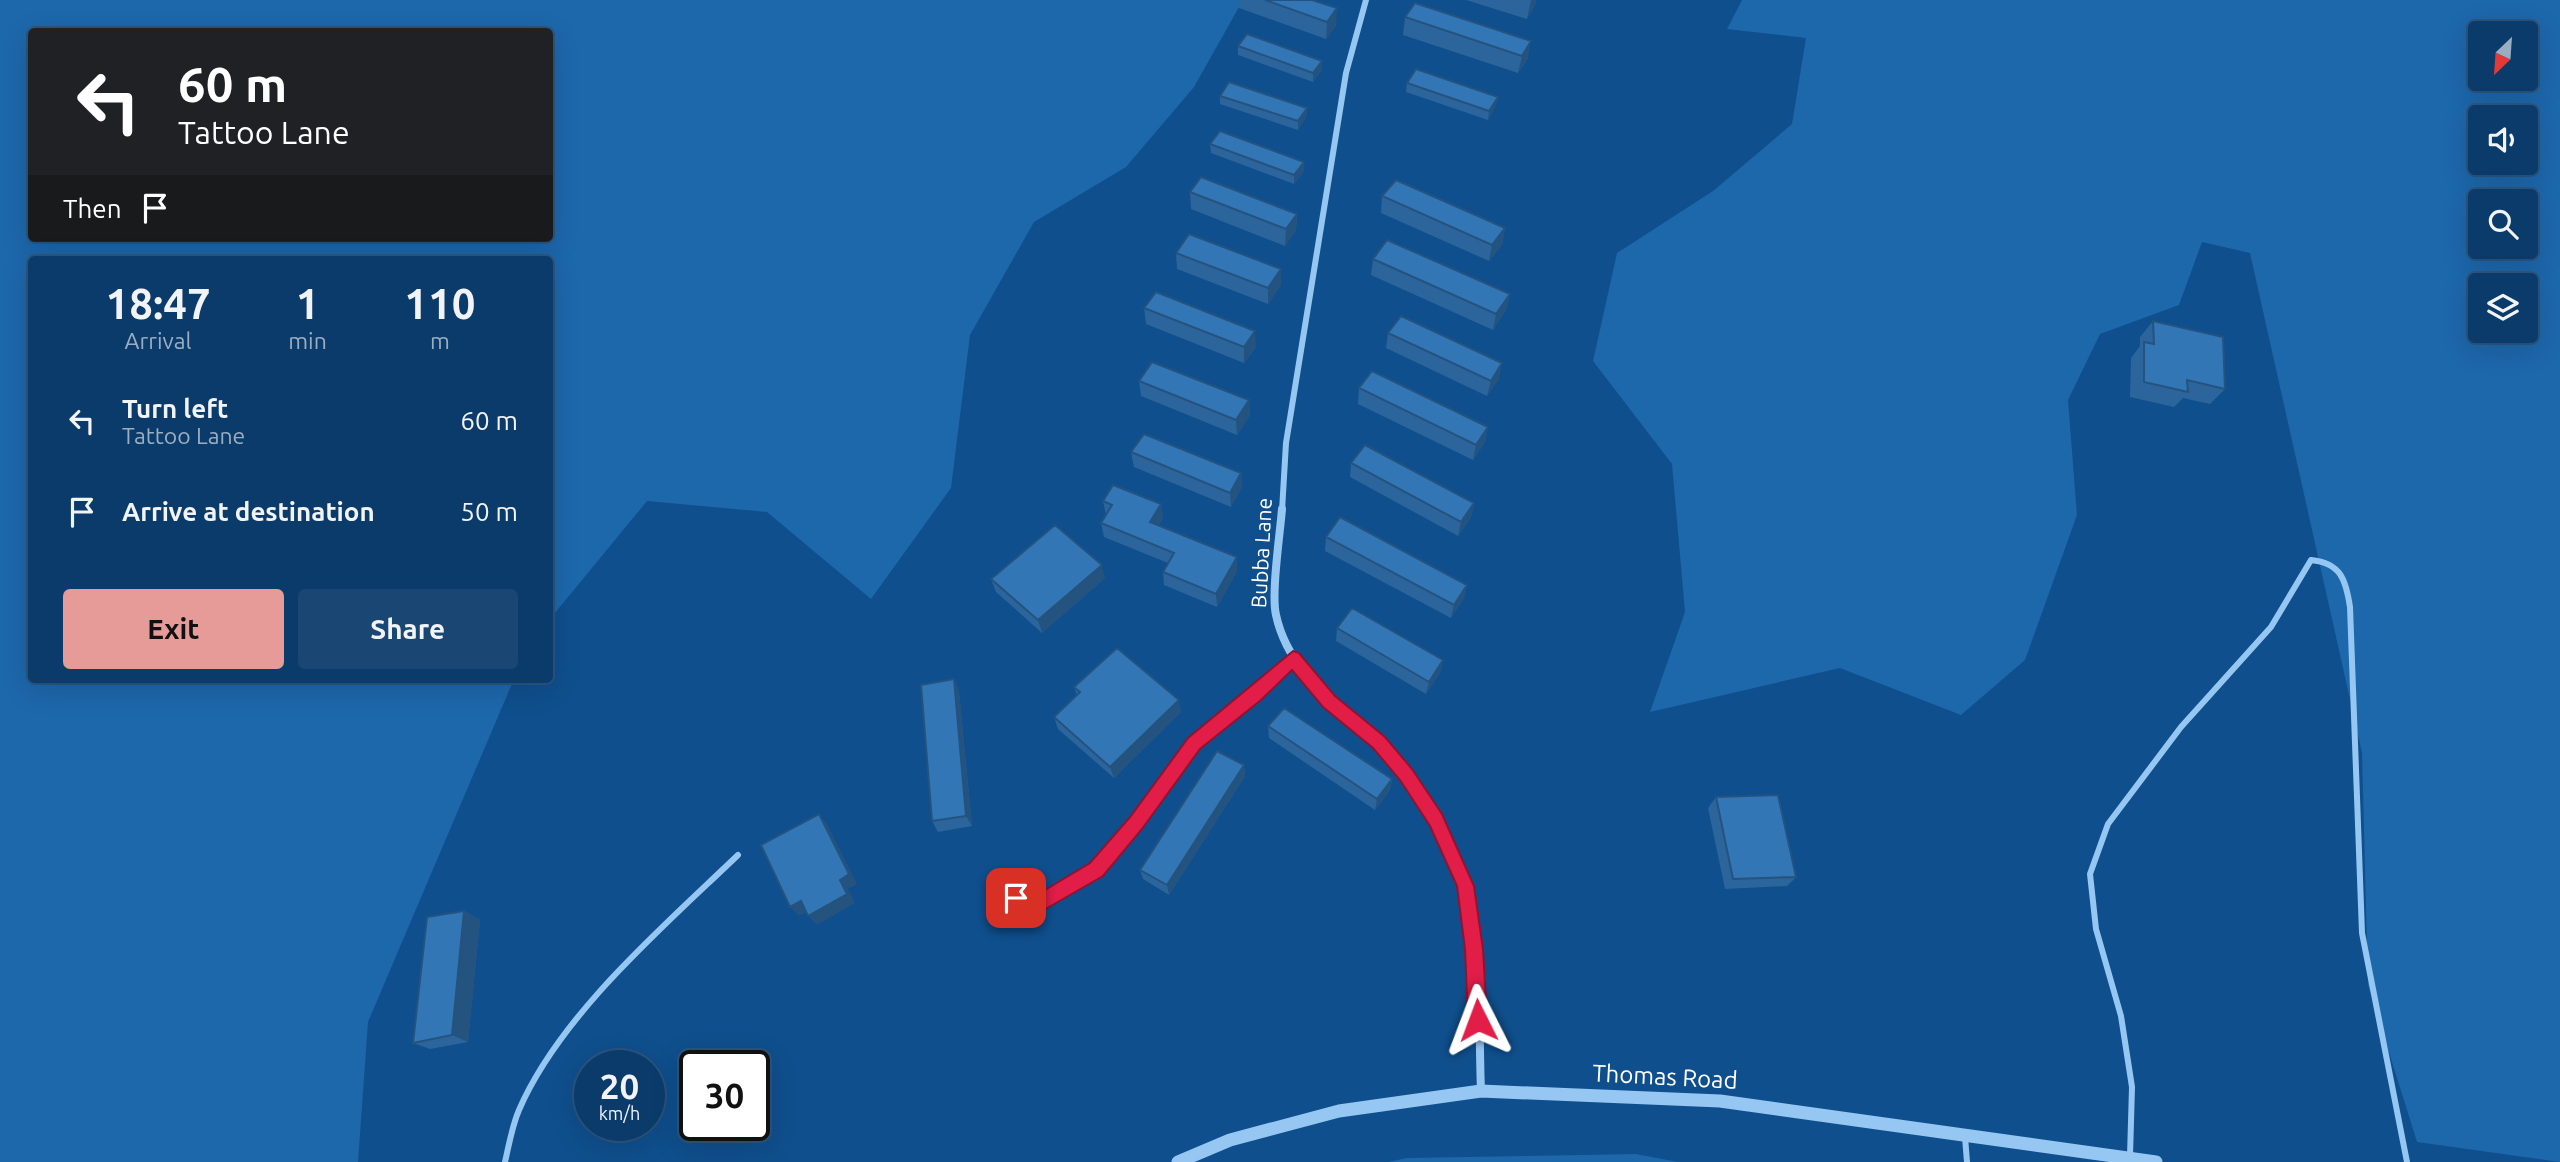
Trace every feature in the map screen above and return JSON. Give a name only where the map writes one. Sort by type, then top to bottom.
[{"type":"street","name":"Bubba Lane","points":[[1366,0],[1346,73],[1286,443],[1275,612],[1278,626],[1293,658],[1329,702],[1379,743],[1406,774],[1436,820],[1465,886],[1474,949],[1481,1091]]},
{"type":"street","points":[[1016,898],[1042,902],[1097,869],[1136,823],[1194,744],[1255,694],[1293,658]]},
{"type":"street","name":"Thomas Road","points":[[1178,1162],[1230,1140],[1339,1111],[1481,1091],[1720,1101],[2156,1162]]},
{"type":"lane","points":[[2130,1158],[2132,1087],[2121,1016],[2096,929],[2090,874],[2108,824],[2181,727],[2271,627],[2311,560],[2327,562],[2338,572],[2349,605],[2353,638],[2362,933],[2407,1162]]},
{"type":"lane","points":[[505,1162],[518,1111],[557,1041],[642,948],[738,855]]},
{"type":"lane","points":[[1965,1135],[1967,1162]]},
{"type":"shaded area","points":[[0,0],[1243,0],[1194,87],[1126,167],[1034,222],[970,335],[951,488],[871,599],[767,512],[647,501],[553,615],[553,256],[28,256],[28,683],[512,683],[368,1022],[358,1162],[0,1162]]},
{"type":"shaded area","points":[[1742,0],[2560,0],[2560,1162],[2417,1142],[2368,985],[2362,753],[2250,253],[2202,242],[2179,305],[2100,334],[2068,400],[2077,515],[2025,660],[1961,715],[1840,668],[1650,712],[1685,612],[1672,464],[1593,361],[1617,253],[1713,191],[1792,124],[1806,38],[1727,29]]},
{"type":"shaded area","points":[[1636,1154],[1678,1162],[1388,1162],[1407,1158]]},
{"type":"building","points":[[1265,0],[1312,0],[1337,8],[1327,22]]},
{"type":"building","points":[[1415,3],[1531,41],[1522,56],[1405,17]]},
{"type":"building","points":[[1247,34],[1322,61],[1313,73],[1238,46]]},
{"type":"building","points":[[1416,69],[1498,97],[1489,111],[1407,83]]},
{"type":"building","points":[[1229,82],[1307,108],[1298,121],[1220,96]]},
{"type":"building","points":[[1220,131],[1304,162],[1294,175],[1210,144]]},
{"type":"building","points":[[1201,177],[1297,214],[1286,229],[1190,192]]},
{"type":"building","points":[[1396,180],[1505,228],[1492,245],[1382,196]]},
{"type":"building","points":[[1189,234],[1281,269],[1268,288],[1176,253]]},
{"type":"building","points":[[1387,240],[1510,294],[1496,314],[1373,259]]},
{"type":"building","points":[[1156,292],[1255,331],[1244,347],[1144,308]]},
{"type":"building","points":[[1401,316],[1502,363],[1491,381],[1388,333]]},
{"type":"building","points":[[2153,321],[2223,337],[2225,389],[2187,380],[2188,392],[2144,382],[2144,342],[2154,344]]},
{"type":"building","points":[[1152,362],[1249,400],[1236,420],[1139,381]]},
{"type":"building","points":[[1372,371],[1488,427],[1476,445],[1359,388]]},
{"type":"building","points":[[1144,434],[1241,473],[1230,493],[1131,452]]},
{"type":"building","points":[[1365,445],[1474,503],[1461,522],[1351,463]]},
{"type":"building","points":[[1113,485],[1161,504],[1150,522],[1237,557],[1216,594],[1163,572],[1174,553],[1101,523],[1112,505],[1103,501]]},
{"type":"building","points":[[1340,517],[1467,585],[1454,605],[1326,537]]},
{"type":"building","points":[[1055,525],[1102,565],[1038,620],[991,579]]},
{"type":"building","points":[[1352,608],[1443,660],[1429,682],[1337,628]]},
{"type":"building","points":[[1117,648],[1179,700],[1110,767],[1054,717],[1080,692],[1074,687]]},
{"type":"building","points":[[954,679],[966,816],[932,821],[921,685]]},
{"type":"building","points":[[1284,708],[1392,779],[1377,799],[1268,726]]},
{"type":"building","points":[[1217,751],[1244,765],[1167,885],[1140,870]]},
{"type":"building","points":[[1778,795],[1796,877],[1733,879],[1716,797]]},
{"type":"building","points":[[819,814],[849,874],[840,880],[847,894],[808,916],[801,901],[790,907],[761,845]]},
{"type":"building","points":[[464,911],[452,1035],[413,1043],[427,917]]},
{"type":"route","points":[[1016,898],[1042,902],[1097,869],[1136,823],[1194,744],[1255,694],[1293,658],[1329,702],[1379,743],[1406,774],[1436,820],[1465,886],[1474,949],[1478,1020]]}]
